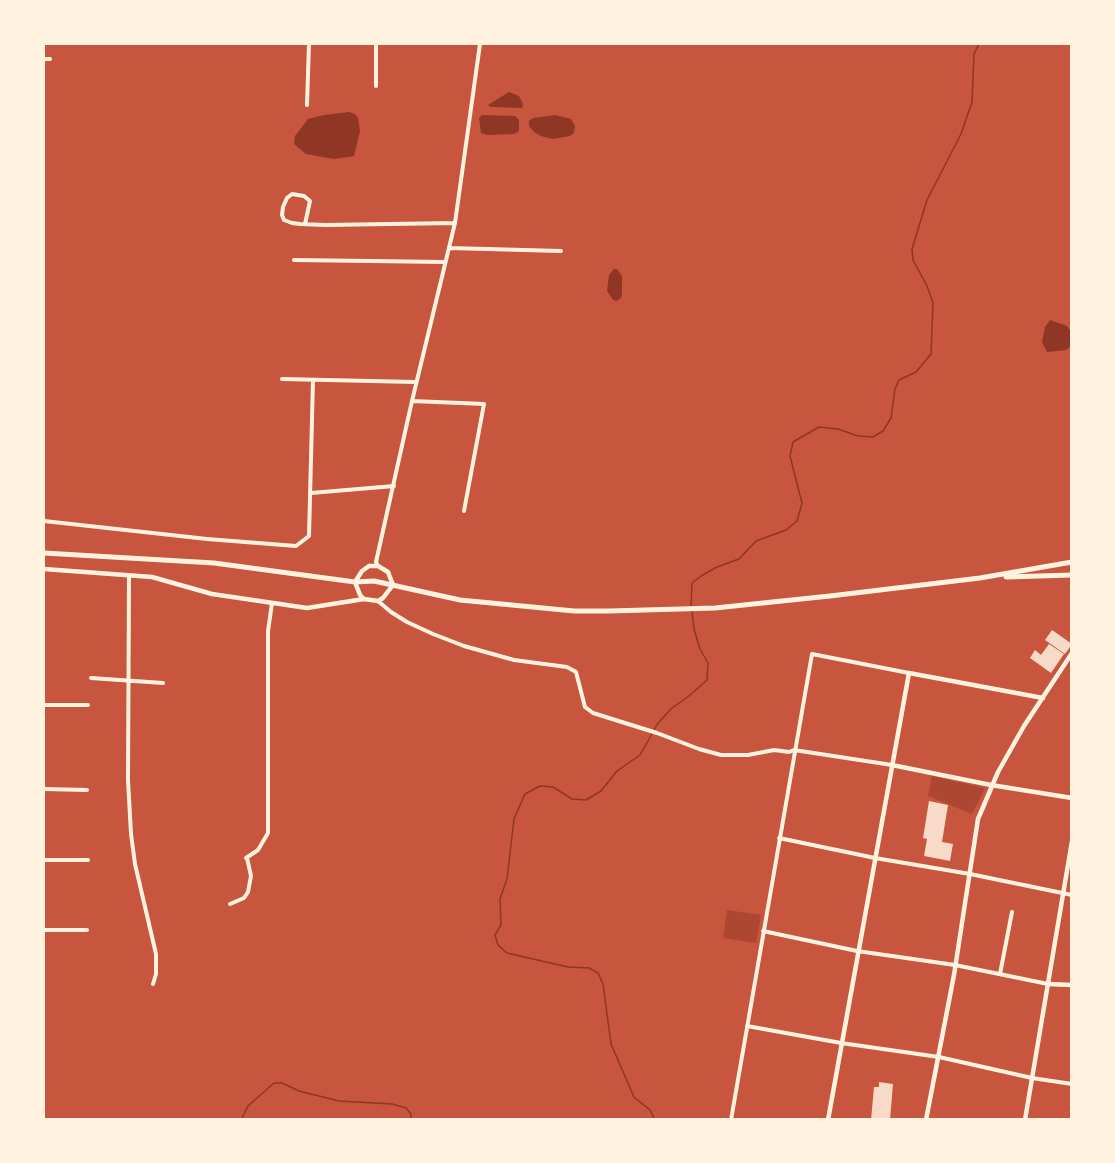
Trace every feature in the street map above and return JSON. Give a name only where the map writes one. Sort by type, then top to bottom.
[{"type":"main road","points":[[44,553],[214,563],[355,582],[374,581],[460,600],[574,611],[715,608],[980,578],[1071,562]]},
{"type":"main road","points":[[980,578],[1071,575]]},
{"type":"street","points":[[308,105],[309,44]]},
{"type":"street","points":[[376,44],[376,86]]},
{"type":"street","points":[[378,566],[376,562],[416,382],[455,223],[480,44]]},
{"type":"street","points":[[44,59],[50,59]]},
{"type":"street","points":[[305,224],[310,201],[304,196],[292,194],[282,207],[284,220],[292,223],[305,224],[455,223]]},
{"type":"street","points":[[449,248],[561,251]]},
{"type":"street","points":[[294,260],[445,262]]},
{"type":"street","points":[[282,379],[416,382]]},
{"type":"street","points":[[44,521],[207,539],[296,546],[309,536],[313,380]]},
{"type":"street","points":[[412,400],[484,404],[464,511]]},
{"type":"street","points":[[310,493],[394,486]]},
{"type":"street","points":[[364,599],[355,582],[362,571],[369,566],[378,566],[387,572],[393,585],[378,601]]},
{"type":"street","points":[[44,568],[152,577],[213,594],[307,608],[364,599],[378,601],[407,622],[464,646],[514,660],[567,667],[576,672],[585,707],[593,713],[699,749],[721,755],[748,755],[774,750],[789,752],[794,750],[892,765],[1071,798]]},
{"type":"street","points":[[129,575],[130,834],[156,954],[156,974],[153,984]]},
{"type":"street","points":[[230,904],[243,898],[248,892],[250,876],[247,858],[258,850],[268,833],[268,631],[272,603]]},
{"type":"street","points":[[926,1119],[955,965],[978,819],[991,785],[1024,726],[1071,653]]},
{"type":"street","points":[[731,1119],[812,654],[1043,698]]},
{"type":"street","points":[[828,1119],[909,673]]},
{"type":"street","points":[[91,678],[162,683]]},
{"type":"street","points":[[44,705],[88,705]]},
{"type":"street","points":[[44,789],[87,790]]},
{"type":"street","points":[[779,837],[875,858],[970,874],[1071,895]]},
{"type":"street","points":[[1025,1119],[1071,841]]},
{"type":"street","points":[[44,860],[88,860]]},
{"type":"street","points":[[1000,974],[1012,912]]},
{"type":"street","points":[[44,930],[87,930]]},
{"type":"street","points":[[763,931],[857,951],[955,965],[1048,984],[1071,985]]},
{"type":"street","points":[[747,1026],[939,1057],[1032,1078],[1071,1084]]},
{"type":"shaded area","points":[[509,92],[519,96],[523,104],[522,108],[488,105]]},
{"type":"shaded area","points":[[349,112],[358,118],[360,131],[354,156],[334,159],[306,154],[294,144],[295,136],[308,119]]},
{"type":"shaded area","points":[[482,115],[515,116],[519,120],[519,131],[514,134],[487,135],[481,133],[479,118]]},
{"type":"shaded area","points":[[555,115],[571,119],[575,126],[574,133],[553,139],[541,136],[529,126],[529,121],[533,118]]},
{"type":"shaded area","points":[[617,269],[622,276],[621,298],[617,301],[613,300],[607,291],[609,275]]},
{"type":"shaded area","points":[[1050,320],[1067,326],[1071,332],[1071,346],[1066,350],[1047,352],[1042,342],[1045,327]]},
{"type":"shaded area","points":[[932,776],[985,788],[972,814],[928,796]]},
{"type":"shaded area","points":[[727,910],[761,915],[756,943],[723,938]]},
{"type":"building","points":[[1052,630],[1072,644],[1065,654],[1045,640]]},
{"type":"building","points":[[1049,644],[1064,654],[1051,673],[1030,658],[1035,650],[1041,655]]},
{"type":"building","points":[[929,801],[948,805],[942,842],[953,844],[950,861],[924,856],[927,839],[923,838]]},
{"type":"building","points":[[879,1082],[893,1084],[890,1120],[871,1120],[874,1087],[879,1087]]},
{"type":"waterway","points":[[691,606],[692,583],[717,567],[739,559],[756,541],[786,530],[797,521],[802,503],[790,456],[793,442],[819,427],[873,437],[883,431],[891,418],[895,389],[899,380],[916,372],[931,354],[933,303],[913,260],[912,249],[927,200],[961,134],[972,102],[974,54],[979,44]]},
{"type":"waterway","points":[[655,1120],[650,1110],[634,1097],[611,1044],[603,984],[598,973],[589,968],[568,967],[507,953],[498,945],[495,935],[501,925],[500,899],[507,879],[514,819],[525,794],[540,786],[553,787],[572,799],[586,800],[601,791],[617,771],[640,755],[658,723],[672,708],[707,680],[708,663],[700,649],[692,611]]},
{"type":"waterway","points":[[241,1120],[248,1106],[274,1083],[282,1083],[299,1091],[339,1101],[392,1104],[406,1108],[411,1114],[411,1120]]}]
